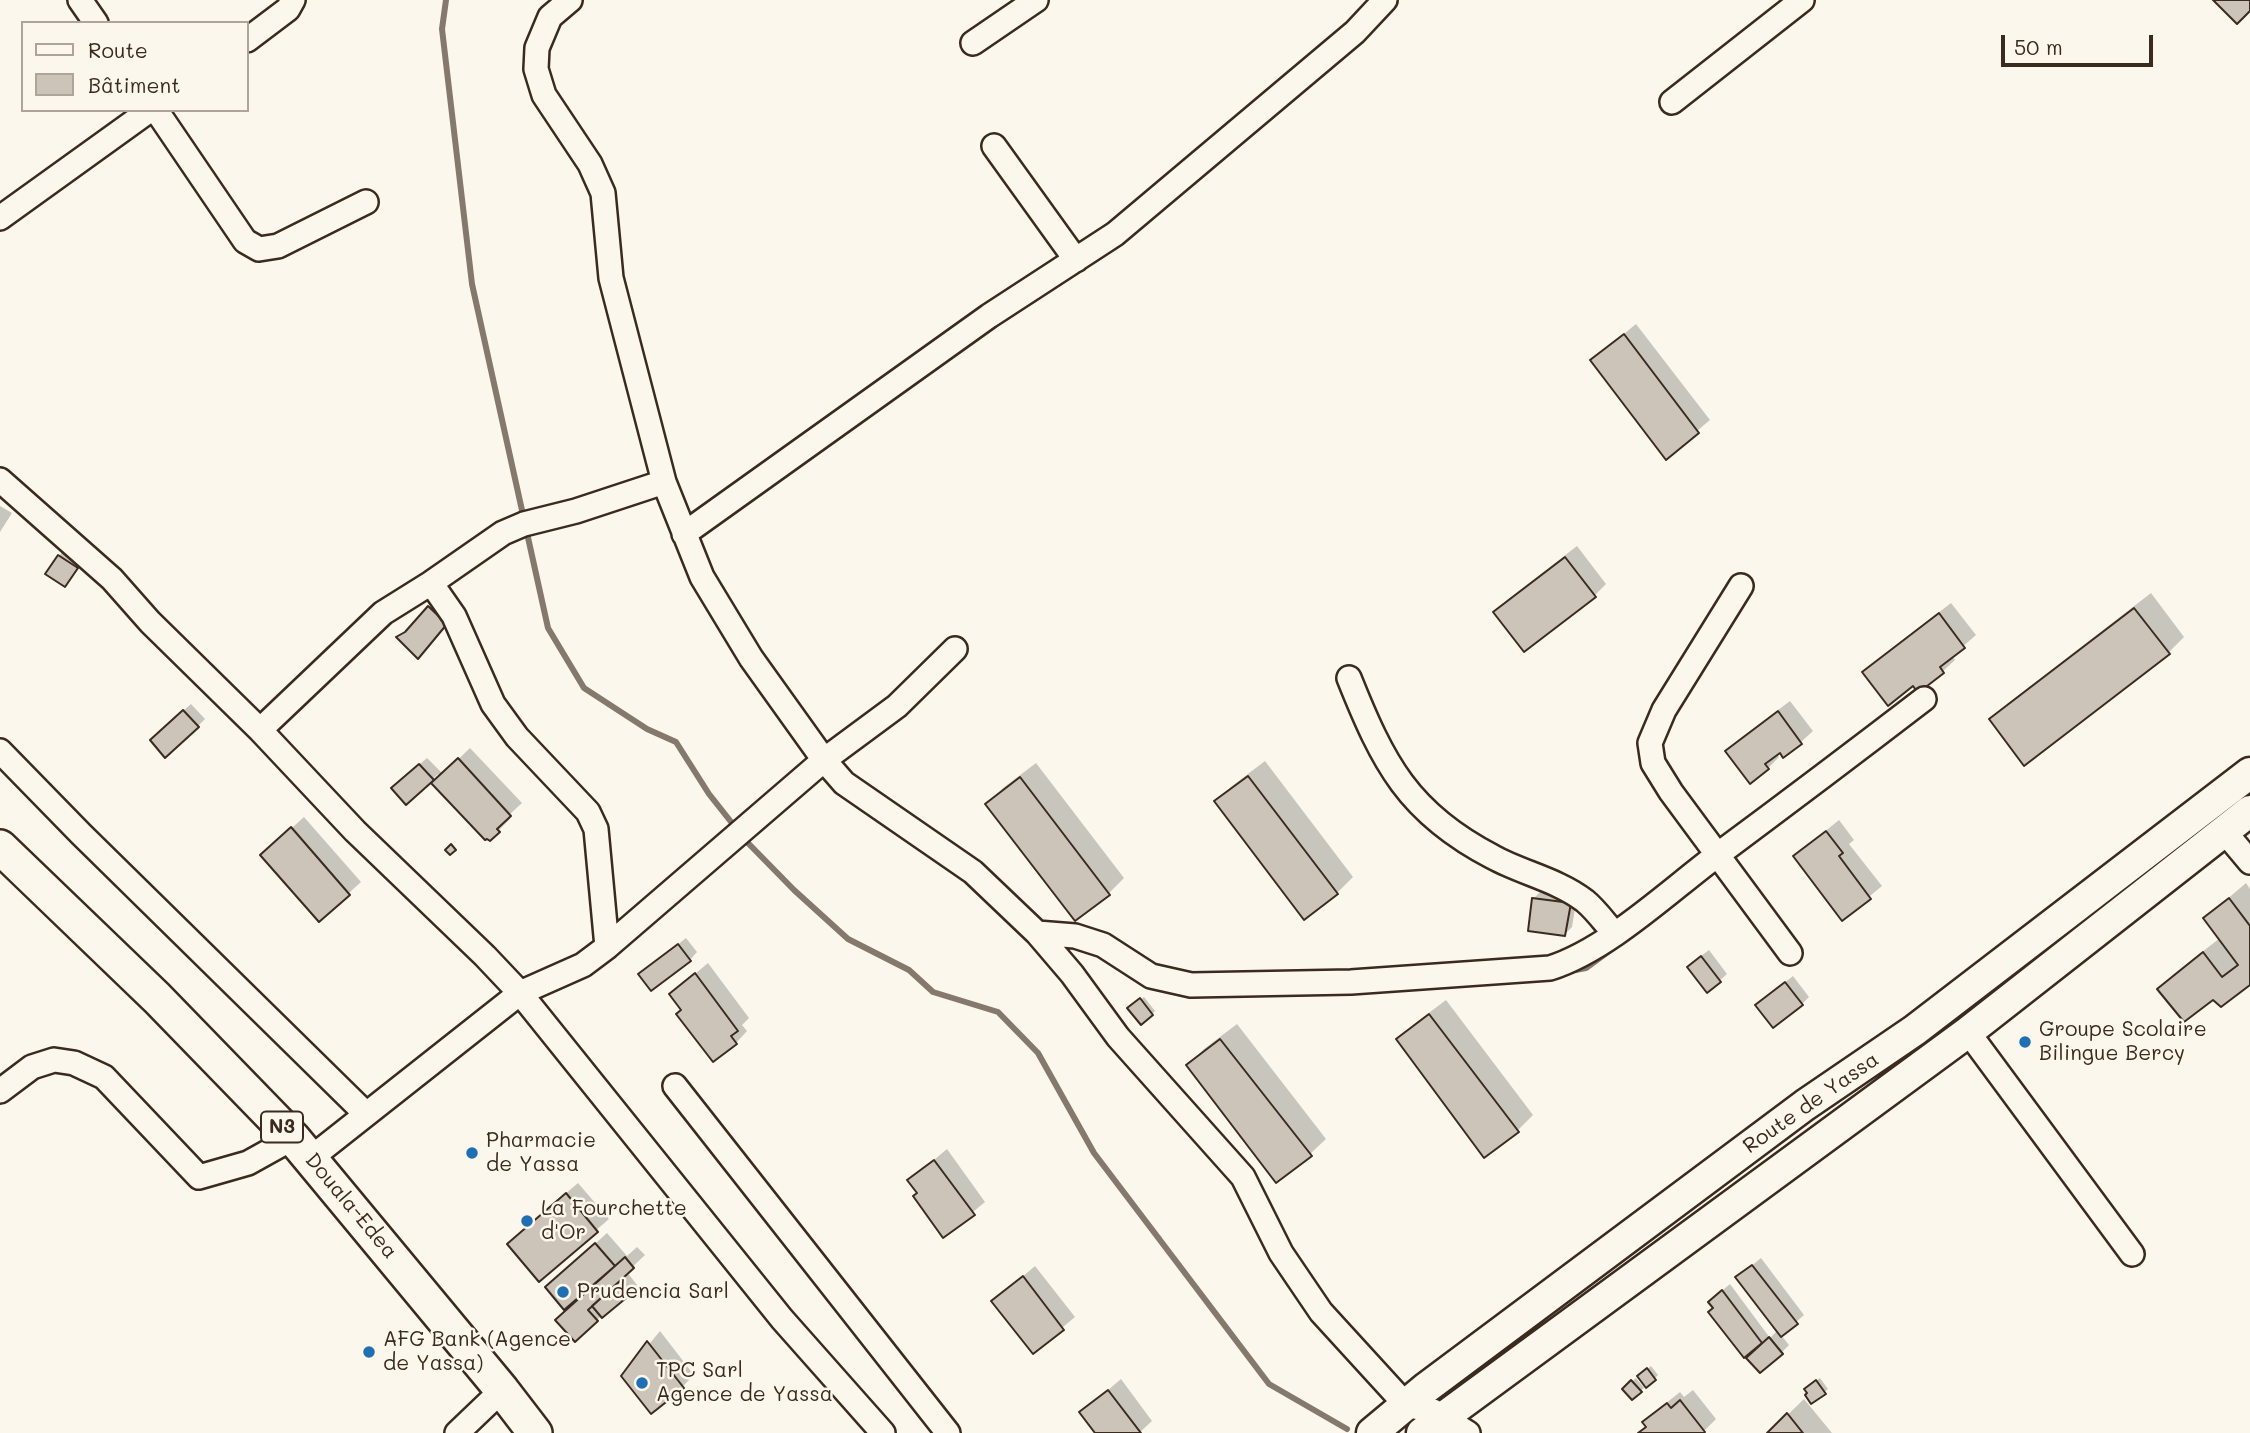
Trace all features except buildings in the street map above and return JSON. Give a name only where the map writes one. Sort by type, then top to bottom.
[{"type":"highway","name":"Douala-Edea","points":[[0,847],[157,998],[302,1148],[535,1433]]},
{"type":"main road","name":"Route de Yassa","points":[[1371,1433],[1794,1113],[1915,1030],[2250,773]]},
{"type":"main road","name":"Route de Yassa","points":[[1432,1425],[1968,1032],[2250,811]]},
{"type":"main road","points":[[1870,1061],[1888,1091]]},
{"type":"street","points":[[80,0],[95,21]]},
{"type":"street","points":[[248,39],[288,9],[293,0]]},
{"type":"street","points":[[570,0],[550,17],[537,48],[536,69],[544,95],[590,163],[603,193],[611,278],[664,482],[702,577],[751,658],[824,760],[844,783],[973,872],[1037,933],[1072,974],[1118,1037],[1242,1177],[1281,1253],[1321,1312],[1406,1405],[1421,1407],[1432,1425],[1468,1433]]},
{"type":"street","points":[[973,43],[1036,0]]},
{"type":"street","points":[[684,534],[989,317],[1115,234],[1355,32],[1385,0]]},
{"type":"street","points":[[1671,102],[1802,0]]},
{"type":"street","points":[[0,218],[147,112]]},
{"type":"street","points":[[157,112],[245,241],[259,249],[278,246],[366,202]]},
{"type":"street","points":[[994,146],[1076,260]]},
{"type":"street","points":[[0,480],[113,579],[150,622],[260,730],[355,831],[520,993],[782,1319],[883,1433]]},
{"type":"street","points":[[260,730],[383,613],[503,533],[524,524],[576,511],[664,482]]},
{"type":"street","points":[[431,583],[454,616],[501,715],[517,737],[588,812],[596,829],[607,947]]},
{"type":"street","points":[[1741,586],[1664,710],[1650,743],[1653,762],[1671,792],[1790,953]]},
{"type":"street","points":[[0,1091],[33,1066],[54,1060],[74,1063],[104,1077],[200,1177],[302,1148],[365,1113],[520,993],[583,965],[607,947],[824,760],[897,706],[956,649]]},
{"type":"street","points":[[1349,678],[1372,736],[1416,804],[1445,828],[1493,858],[1557,885],[1585,901],[1614,933]]},
{"type":"street","points":[[1037,933],[1074,936],[1103,945],[1151,976],[1191,985],[1351,982],[1550,968],[1578,957],[1614,933],[1924,699]]},
{"type":"street","points":[[0,751],[80,834],[365,1113]]},
{"type":"street","points":[[2224,831],[2250,862]]},
{"type":"street","points":[[1968,1032],[2132,1254]]},
{"type":"street","points":[[675,1086],[948,1433]]},
{"type":"street","points":[[457,1433],[502,1390]]},
{"type":"waterway","points":[[446,0],[442,29],[472,284],[548,628],[584,688],[647,729],[676,742],[709,794],[747,842],[848,939],[909,970],[933,992],[998,1012],[1038,1053],[1094,1153],[1269,1384],[1347,1429]]},
{"type":"waterway","points":[[1565,972],[1586,968],[1616,946]]},
{"type":"place","name":"Groupe Scolaire Bilingue Bercy","points":[[2025,1042]]},
{"type":"place","name":"Pharmacie de Yassa","points":[[472,1153]]},
{"type":"place","name":"La Fourchette d'Or","points":[[527,1221]]},
{"type":"place","name":"Prudencia Sarl","points":[[563,1292]]},
{"type":"place","name":"AFG Bank (Agence de Yassa)","points":[[369,1352]]},
{"type":"place","name":"TPC Sarl Agence de Yassa","points":[[642,1383]]}]
